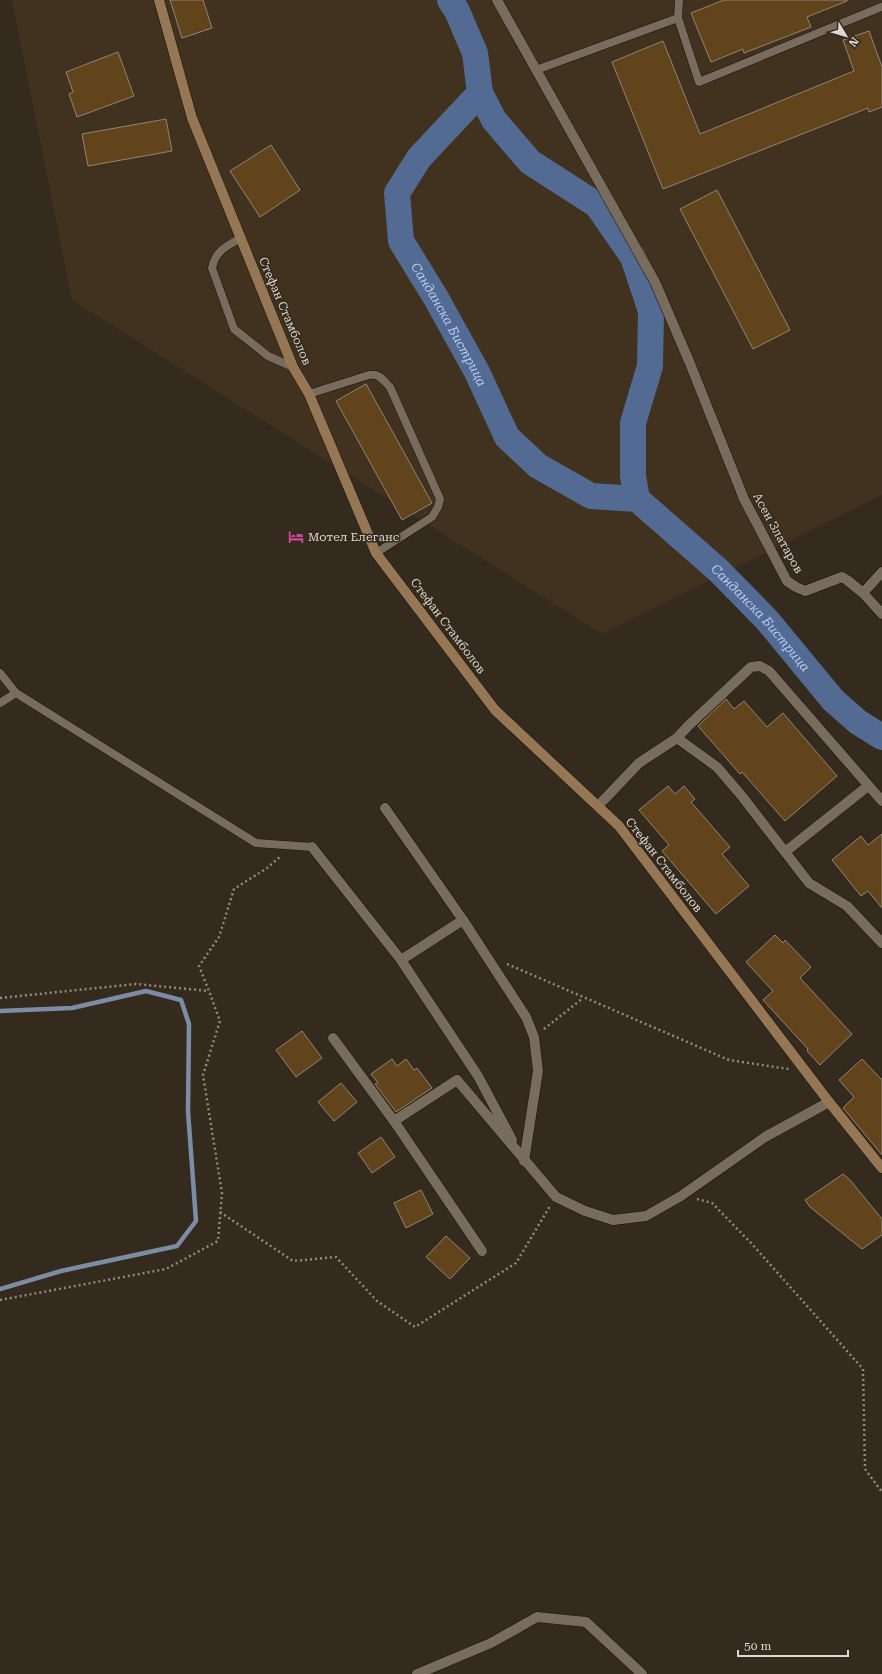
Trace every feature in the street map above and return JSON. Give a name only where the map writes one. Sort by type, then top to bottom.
[{"type":"street","name":"Стефан Стамболов","points":[[159,0],[192,118],[293,367],[309,394],[376,553],[495,710],[619,826],[805,1072],[882,1168]]},
{"type":"street","points":[[497,0],[536,70]]},
{"type":"street","name":"Асен Златаров","points":[[536,70],[655,282],[689,361],[744,499],[787,581],[805,591],[842,577],[862,593],[882,614]]},
{"type":"street","points":[[862,593],[882,572]]},
{"type":"street","points":[[598,806],[639,763],[677,738],[751,667],[760,666],[769,671],[882,802]]},
{"type":"street","points":[[677,738],[717,767],[810,883],[847,906],[882,943]]},
{"type":"street","points":[[785,852],[868,786]]},
{"type":"street","points":[[385,808],[486,955],[526,1017],[534,1037],[538,1071],[524,1161]]},
{"type":"street","points":[[312,848],[401,960],[478,1076],[524,1161]]},
{"type":"street","points":[[401,960],[463,920]]},
{"type":"street","points":[[333,1038],[394,1121],[482,1251]]},
{"type":"street","points":[[394,1121],[457,1080],[556,1197],[585,1211],[612,1220],[646,1216],[681,1196],[765,1137],[829,1102]]},
{"type":"street","points":[[417,1674],[491,1642],[537,1617],[586,1622],[642,1674]]},
{"type":"lane","points":[[679,0],[678,18],[699,82],[880,7]]},
{"type":"lane","points":[[536,70],[678,18]]},
{"type":"lane","points":[[241,238],[221,250],[214,259],[212,268],[234,328],[268,356],[293,367]]},
{"type":"lane","points":[[309,394],[369,375],[374,374],[380,376],[390,388],[440,499],[438,507],[432,517],[376,553]]},
{"type":"lane","points":[[0,673],[16,693],[256,843],[312,848]]},
{"type":"lane","points":[[0,703],[16,693]]},
{"type":"path","points":[[0,1300],[166,1269],[218,1241],[222,1193],[203,1075],[220,1021],[199,966],[219,937],[234,890],[267,868],[292,846]]},
{"type":"path","points":[[486,955],[582,998],[728,1060],[805,1072]]},
{"type":"path","points":[[0,998],[136,984],[209,991]]},
{"type":"path","points":[[534,1037],[582,998]]},
{"type":"path","points":[[681,1196],[712,1203],[752,1244],[863,1369],[865,1469],[882,1492]]},
{"type":"path","points":[[220,1212],[293,1261],[336,1258],[377,1301],[415,1327],[516,1263],[556,1197]]},
{"type":"shaded area","points":[[12,0],[882,0],[882,495],[602,634],[72,300]]},
{"type":"building","points":[[170,0],[203,0],[212,28],[182,38]]},
{"type":"building","points":[[724,0],[847,1],[807,17],[811,27],[744,53],[743,49],[711,62],[691,13]]},
{"type":"building","points":[[869,31],[882,67],[882,107],[869,112],[868,108],[663,189],[612,62],[663,41],[700,134],[854,71],[843,40]]},
{"type":"building","points":[[118,52],[134,96],[77,117],[69,94],[73,92],[66,72]]},
{"type":"building","points":[[166,119],[172,151],[88,166],[82,134]]},
{"type":"building","points":[[271,145],[300,190],[260,217],[230,171]]},
{"type":"building","points":[[717,190],[790,330],[753,349],[680,209]]},
{"type":"building","points":[[366,384],[432,503],[402,520],[336,401]]},
{"type":"building","points":[[726,699],[734,709],[744,701],[767,727],[783,713],[837,776],[785,821],[742,772],[740,774],[698,726]]},
{"type":"building","points":[[668,786],[675,794],[684,786],[695,799],[691,802],[730,847],[722,854],[749,886],[716,914],[662,851],[669,845],[639,810]]},
{"type":"building","points":[[882,834],[882,908],[868,891],[861,896],[832,860],[861,836],[868,845]]},
{"type":"building","points":[[775,935],[783,943],[785,940],[811,967],[800,978],[852,1034],[820,1065],[807,1051],[808,1049],[763,1000],[773,991],[746,962]]},
{"type":"building","points":[[302,1031],[322,1058],[296,1077],[276,1050]]},
{"type":"building","points":[[392,1059],[397,1066],[406,1059],[414,1070],[417,1068],[432,1088],[396,1112],[375,1084],[378,1083],[371,1074]]},
{"type":"building","points":[[862,1059],[882,1080],[882,1155],[843,1108],[854,1097],[839,1080]]},
{"type":"building","points":[[341,1083],[357,1102],[334,1121],[318,1102]]},
{"type":"building","points":[[381,1137],[395,1157],[372,1173],[358,1153]]},
{"type":"building","points":[[843,1174],[850,1180],[882,1219],[882,1235],[862,1249],[810,1207],[805,1200]]},
{"type":"building","points":[[421,1190],[433,1214],[406,1228],[394,1203]]},
{"type":"building","points":[[446,1236],[470,1258],[450,1279],[426,1257]]},
{"type":"waterway","name":"Санданска Бистрица","points":[[450,0],[457,11],[475,53],[480,93],[419,158],[397,193],[401,241],[436,298],[477,372],[507,437],[538,466],[591,496],[637,499],[718,570],[767,620],[833,700],[858,722],[882,737]]},
{"type":"waterway","name":"Санданска Бистрица","points":[[480,93],[494,120],[530,162],[597,205],[633,257],[651,311],[650,366],[633,423],[633,476],[637,499]]},
{"type":"waterway","points":[[0,1011],[72,1008],[146,991],[181,1000],[189,1024],[188,1111],[196,1221],[177,1246],[61,1271],[0,1289]]},
{"type":"place","name":"Мотел Елеганс","points":[[296,537]]}]
